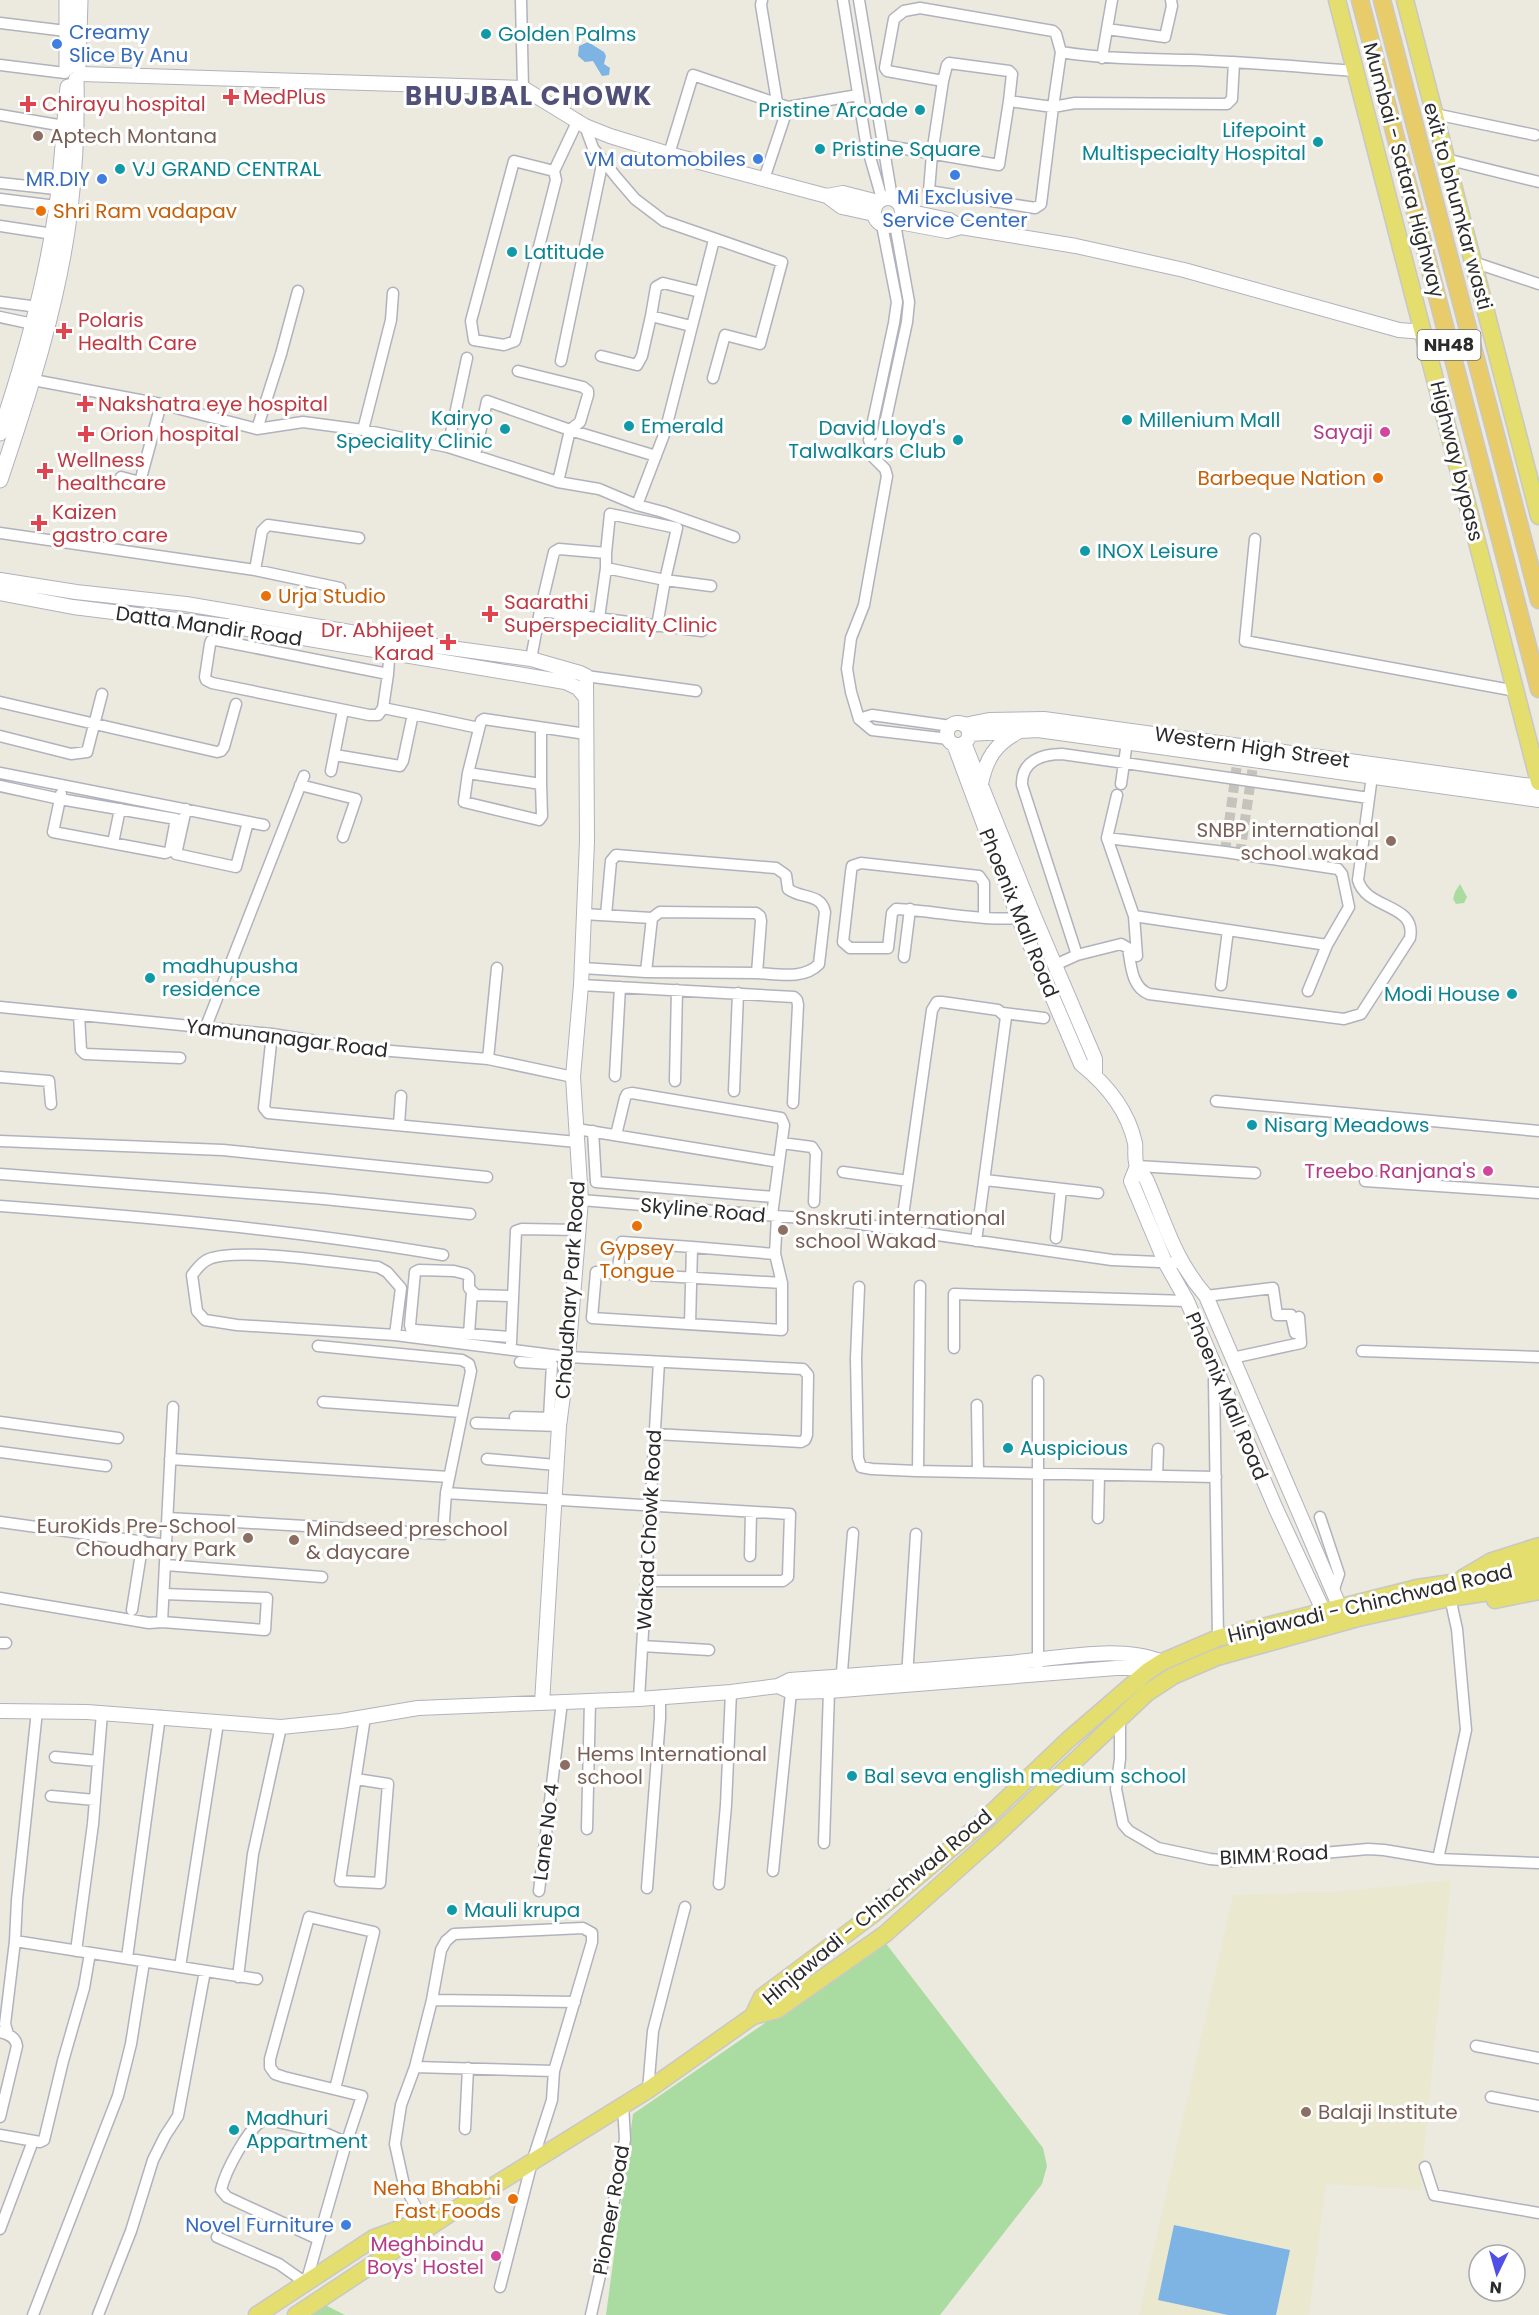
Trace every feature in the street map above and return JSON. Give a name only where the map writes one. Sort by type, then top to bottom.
[{"type":"highway","name":"Mumbai - Satara Highway","points":[[1359,0],[1539,689]]},
{"type":"highway","name":"Mumbai - Satara Highway","points":[[1382,0],[1539,600]]},
{"type":"main road","points":[[65,190],[77,116],[66,31],[67,0]]},
{"type":"main road","points":[[0,434],[25,378],[51,310],[64,207],[64,126],[73,74],[80,0]]},
{"type":"main road","name":"Highway bypass","points":[[1337,0],[1539,782]]},
{"type":"main road","name":"exit to bhumkar wasti","points":[[1405,0],[1473,262],[1533,471],[1539,516]]},
{"type":"main road","points":[[25,378],[33,324],[53,234],[64,207]]},
{"type":"main road","points":[[0,480],[11,408]]},
{"type":"main road","points":[[1539,1546],[1492,1561],[1452,1588],[1468,1596],[1495,1600],[1539,1591]]},
{"type":"main road","name":"Hinjawadi - Chinchwad Road","points":[[753,2016],[762,1997],[881,1908],[980,1824],[1068,1740],[1155,1666],[1218,1638],[1333,1617],[1452,1588],[1539,1562]]},
{"type":"main road","name":"Hinjawadi - Chinchwad Road","points":[[1468,1596],[1539,1577]]},
{"type":"main road","name":"Hinjawadi - Chinchwad Road","points":[[753,2016],[777,2010],[885,1934],[993,1838],[1147,1693],[1177,1674],[1216,1657],[1333,1617]]},
{"type":"main road","points":[[775,1987],[788,2003]]},
{"type":"main road","points":[[296,2315],[461,2206],[648,2090],[753,2016]]},
{"type":"main road","points":[[257,2315],[374,2238],[461,2206]]},
{"type":"street","points":[[521,0],[523,88]]},
{"type":"street","points":[[762,0],[777,102]]},
{"type":"street","points":[[843,0],[866,143],[888,212],[909,302],[908,322],[880,442],[873,450],[873,458],[885,469],[887,476],[864,605],[851,638],[847,669],[859,719],[872,730],[959,735]]},
{"type":"street","points":[[859,0],[882,145],[888,212]]},
{"type":"street","points":[[1102,58],[1112,0]]},
{"type":"street","points":[[1107,29],[1166,37],[1171,0]]},
{"type":"street","points":[[882,145],[932,154],[999,165],[1012,76],[1009,71],[949,63],[943,81],[932,154],[928,188],[931,192],[1038,207],[1041,204],[1061,52],[1056,34],[1053,31],[920,8],[904,11],[891,24],[885,69],[943,81]]},
{"type":"street","points":[[0,23],[66,31]]},
{"type":"street","points":[[1061,52],[1102,58],[1288,64],[1356,71]]},
{"type":"street","points":[[1009,101],[1053,107],[1074,103],[1227,104],[1232,99],[1234,62]]},
{"type":"street","points":[[0,65],[73,74],[523,88],[581,123],[610,136],[669,154],[827,196],[843,193],[888,212],[948,220],[962,227],[1076,246],[1184,270],[1399,330],[1424,332]]},
{"type":"street","points":[[669,154],[693,75],[788,107],[858,95]]},
{"type":"street","points":[[764,179],[788,107]]},
{"type":"street","points":[[1435,114],[1535,135]]},
{"type":"street","points":[[0,115],[64,126]]},
{"type":"street","points":[[581,123],[592,148],[635,199],[664,222],[782,262],[760,344],[725,336],[713,378]]},
{"type":"street","points":[[554,171],[514,161],[471,321],[474,340],[504,345],[515,341],[556,180],[554,171],[581,123]]},
{"type":"street","points":[[1446,159],[1539,182]]},
{"type":"street","points":[[561,361],[603,160]]},
{"type":"street","points":[[0,183],[65,190]]},
{"type":"street","points":[[36,203],[38,187]]},
{"type":"street","points":[[0,199],[64,207]]},
{"type":"street","points":[[0,226],[53,234]]},
{"type":"street","points":[[637,505],[665,432],[714,240]]},
{"type":"street","points":[[1473,262],[1539,284]]},
{"type":"street","points":[[601,356],[637,365],[642,356],[656,287],[659,284],[671,284],[700,292]]},
{"type":"street","points":[[257,429],[298,291]]},
{"type":"street","points":[[363,430],[391,320],[393,293]]},
{"type":"street","points":[[0,302],[38,307]]},
{"type":"street","points":[[651,316],[691,326]]},
{"type":"street","points":[[0,317],[33,324]]},
{"type":"street","points":[[448,447],[467,358]]},
{"type":"street","points":[[518,370],[588,390],[580,422],[570,430],[558,482]]},
{"type":"street","points":[[25,378],[161,404],[257,429],[303,422],[363,430],[448,447],[558,482],[599,489],[637,505],[734,537]]},
{"type":"street","points":[[475,455],[487,401],[570,430],[656,456]]},
{"type":"street","points":[[121,477],[140,482],[161,404]]},
{"type":"street","points":[[599,618],[610,514],[677,528],[657,626]]},
{"type":"street","points":[[255,570],[262,531],[268,525],[359,538]]},
{"type":"street","points":[[0,533],[255,570],[340,588]]},
{"type":"street","points":[[1255,539],[1245,640],[1516,691]]},
{"type":"street","points":[[531,659],[554,552],[559,549],[606,553]]},
{"type":"street","points":[[606,568],[665,580],[711,586]]},
{"type":"street","name":"Datta Mandir Road","points":[[0,580],[76,592],[186,604],[565,682],[578,688],[586,698]]},
{"type":"street","name":"Datta Mandir Road","points":[[0,592],[74,607],[390,646],[531,659],[586,676]]},
{"type":"street","points":[[540,611],[702,631]]},
{"type":"street","points":[[388,674],[216,640],[211,641],[205,677],[208,682],[374,716],[378,715],[383,708],[388,674],[390,646]]},
{"type":"street","points":[[586,698],[586,676],[696,690]]},
{"type":"street","points":[[0,736],[71,753],[87,752],[102,694]]},
{"type":"street","name":"Chaudhary Park Road","points":[[542,1703],[556,1465],[556,1420],[568,1357],[581,1200],[573,1077],[582,968],[587,841],[586,698]]},
{"type":"street","points":[[0,702],[218,752],[224,747],[236,704]]},
{"type":"street","points":[[383,708],[479,728]]},
{"type":"street","points":[[331,771],[343,710]]},
{"type":"street","points":[[335,754],[400,766],[404,761],[413,714]]},
{"type":"street","name":"Western High Street","points":[[959,735],[989,720],[1044,719],[1149,739],[1445,781],[1539,800]]},
{"type":"street","points":[[541,729],[542,816],[539,820],[464,802],[468,772],[482,720],[586,734]]},
{"type":"street","points":[[981,784],[984,768],[999,744],[1023,730]]},
{"type":"street","name":"Western High Street","points":[[959,735],[1038,730],[1127,742],[1149,739]]},
{"type":"street","name":"Phoenix Mall Road","points":[[959,735],[981,784],[1019,919],[1081,1064],[1109,1091],[1128,1122],[1135,1143],[1137,1166],[1131,1181],[1166,1262],[1186,1301],[1275,1509],[1333,1617]]},
{"type":"street","name":"Phoenix Mall Road","points":[[959,735],[998,843],[1034,916],[1095,1059],[1095,1076]]},
{"type":"street","points":[[1121,784],[1127,742]]},
{"type":"street","name":"Western High Street","points":[[1248,753],[1372,776],[1539,787]]},
{"type":"street","points":[[1077,955],[1022,785],[1021,777],[1027,765],[1034,759],[1052,754],[1369,798]]},
{"type":"street","points":[[468,772],[541,784]]},
{"type":"street","points":[[0,773],[264,825]]},
{"type":"street","points":[[1055,965],[1077,955],[1124,944],[1128,948],[1136,984],[1141,991],[1149,994],[1344,1019],[1361,1014],[1410,938],[1412,928],[1408,918],[1364,893],[1358,880],[1372,776]]},
{"type":"street","points":[[205,1029],[302,781],[356,799],[343,837]]},
{"type":"street","points":[[0,786],[60,799],[176,819],[170,851],[165,853],[53,832],[60,799],[63,785]]},
{"type":"street","points":[[1117,795],[1107,838],[1134,916],[1137,956]]},
{"type":"street","points":[[113,843],[120,809]]},
{"type":"street","points":[[186,809],[176,854],[236,867],[248,822]]},
{"type":"street","points":[[1107,838],[1225,852],[1338,869],[1342,874],[1349,907],[1327,945],[1308,991]]},
{"type":"street","points":[[582,968],[646,972],[803,974],[819,964],[825,912],[824,905],[816,899],[788,890],[786,875],[776,867],[616,855],[612,861],[606,915]]},
{"type":"street","points":[[984,916],[984,883],[982,878],[975,874],[856,864],[852,866],[851,872],[844,945],[850,948],[888,948],[893,911],[896,909],[1019,919],[1034,916]]},
{"type":"street","points":[[904,957],[910,909]]},
{"type":"street","points":[[583,914],[652,918],[660,912],[756,913],[760,916],[761,921],[757,973]]},
{"type":"street","points":[[1134,916],[1327,945]]},
{"type":"street","points":[[646,972],[652,918]]},
{"type":"street","points":[[1221,985],[1228,930]]},
{"type":"street","points":[[488,1059],[497,968]]},
{"type":"street","points":[[580,984],[789,995],[797,1000],[793,1103]]},
{"type":"street","points":[[615,1076],[620,987]]},
{"type":"street","points":[[675,1081],[677,990]]},
{"type":"street","points":[[734,1091],[738,993]]},
{"type":"street","points":[[901,1230],[933,1005],[942,1002],[1044,1018]]},
{"type":"street","name":"Yamunanagar Road","points":[[0,1007],[272,1034],[367,1048],[488,1059],[573,1077]]},
{"type":"street","points":[[976,1240],[1007,1023],[1004,1013]]},
{"type":"street","points":[[79,1015],[81,1050],[85,1054],[180,1058]]},
{"type":"street","points":[[272,1034],[265,1111],[399,1125],[577,1136],[593,1131],[779,1162]]},
{"type":"street","points":[[0,1077],[49,1081],[51,1104]]},
{"type":"street","points":[[596,1272],[592,1318],[782,1330],[782,1283],[775,1254],[774,1197],[783,1121],[777,1116],[632,1093],[627,1094],[625,1098],[616,1135]]},
{"type":"street","points":[[399,1125],[401,1096]]},
{"type":"street","points":[[1216,1101],[1539,1131]]},
{"type":"street","points":[[593,1131],[596,1182],[774,1197]]},
{"type":"street","points":[[0,1141],[223,1149],[487,1177]]},
{"type":"street","points":[[782,1143],[812,1147],[816,1153],[814,1202]]},
{"type":"street","points":[[1137,1166],[1255,1173]]},
{"type":"street","name":"Phoenix Mall Road","points":[[1137,1166],[1146,1179],[1158,1212],[1185,1268],[1206,1296],[1333,1592],[1333,1617]]},
{"type":"street","points":[[843,1172],[908,1181]]},
{"type":"street","points":[[0,1174],[324,1199],[470,1214]]},
{"type":"street","points":[[985,1180],[1098,1193]]},
{"type":"street","points":[[1365,1181],[1539,1193]]},
{"type":"street","points":[[1056,1238],[1060,1188]]},
{"type":"street","name":"Skyline Road","points":[[581,1200],[839,1221],[1112,1260],[1166,1262],[1185,1268]]},
{"type":"street","points":[[0,1206],[111,1213],[379,1244],[443,1255]]},
{"type":"street","points":[[511,1350],[516,1231],[522,1229],[578,1230]]},
{"type":"street","points":[[617,1273],[622,1242],[775,1254]]},
{"type":"street","points":[[690,1324],[692,1247]]},
{"type":"street","points":[[395,1335],[401,1288],[387,1272],[378,1268],[250,1255],[223,1256],[209,1259],[192,1275],[197,1311],[205,1320],[237,1325],[395,1335],[568,1357],[802,1369],[808,1375],[807,1435],[801,1442],[655,1434]]},
{"type":"street","points":[[469,1334],[472,1292],[466,1274],[419,1270],[415,1272],[411,1329],[415,1330],[469,1334],[511,1337]]},
{"type":"street","points":[[575,1270],[782,1283]]},
{"type":"street","points":[[918,1471],[920,1286]]},
{"type":"street","points":[[859,1287],[856,1358],[861,1467],[978,1473],[1216,1477]]},
{"type":"street","points":[[1206,1296],[1273,1288],[1277,1316],[1291,1315],[1295,1333]]},
{"type":"street","points":[[472,1292],[476,1295],[512,1296]]},
{"type":"street","points":[[954,1348],[954,1294],[1186,1301]]},
{"type":"street","points":[[1232,1358],[1301,1343],[1299,1317]]},
{"type":"street","points":[[168,1518],[443,1534],[446,1493],[471,1371],[469,1364],[462,1360],[318,1346]]},
{"type":"street","points":[[1362,1352],[1539,1357]]},
{"type":"street","points":[[520,1362],[552,1364],[556,1420]]},
{"type":"street","name":"Wakad Chowk Road","points":[[639,1699],[659,1362]]},
{"type":"street","points":[[1216,1370],[1214,1380],[1218,1638]]},
{"type":"street","points":[[1038,1382],[1038,1667]]},
{"type":"street","points":[[322,1402],[462,1412]]},
{"type":"street","points":[[977,1405],[978,1473]]},
{"type":"street","points":[[162,1622],[173,1407]]},
{"type":"street","points":[[515,1417],[556,1420]]},
{"type":"street","points":[[476,1423],[556,1420]]},
{"type":"street","points":[[0,1422],[118,1438]]},
{"type":"street","points":[[1157,1476],[1158,1449]]},
{"type":"street","points":[[0,1452],[106,1466]]},
{"type":"street","points":[[171,1459],[449,1478]]},
{"type":"street","points":[[487,1459],[556,1465]]},
{"type":"street","points":[[1098,1518],[1099,1475]]},
{"type":"street","points":[[446,1493],[790,1514],[788,1576],[783,1581],[646,1581]]},
{"type":"street","points":[[750,1556],[751,1512]]},
{"type":"street","points":[[1320,1517],[1339,1574],[1333,1592]]},
{"type":"street","points":[[0,1522],[167,1545]]},
{"type":"street","points":[[824,1843],[853,1533]]},
{"type":"street","points":[[906,1686],[916,1534]]},
{"type":"street","points":[[132,1610],[143,1542]]},
{"type":"street","points":[[166,1565],[322,1577]]},
{"type":"street","points":[[1438,1859],[1466,1730],[1452,1588]]},
{"type":"street","points":[[0,1598],[148,1623],[162,1622],[265,1630],[267,1598],[164,1594]]},
{"type":"street","points":[[642,1646],[709,1650]]},
{"type":"street","points":[[837,1686],[907,1672],[1038,1667],[1138,1668],[1155,1666]]},
{"type":"street","points":[[0,1711],[160,1716],[218,1723],[281,1726],[365,1717],[418,1708],[639,1699],[837,1686],[906,1686],[1038,1667]]},
{"type":"street","points":[[773,1871],[785,1689]]},
{"type":"street","points":[[719,1884],[726,1805],[731,1692]]},
{"type":"street","points":[[647,1888],[660,1696]]},
{"type":"street","points":[[587,1829],[590,1701]]},
{"type":"street","name":"Lane No 4","points":[[539,1891],[562,1702]]},
{"type":"street","points":[[0,2117],[17,2046],[16,2042],[4,2033],[37,1711]]},
{"type":"street","points":[[76,1951],[95,1800],[102,1713]]},
{"type":"street","points":[[127,1958],[160,1716]]},
{"type":"street","points":[[356,1779],[388,1784],[380,1883],[340,1881],[365,1717]]},
{"type":"street","name":"BIMM Road","points":[[1120,1720],[1120,1759],[1116,1790],[1123,1824],[1128,1830],[1158,1848],[1210,1859],[1232,1861],[1368,1849],[1438,1859],[1539,1863]]},
{"type":"street","points":[[180,1967],[218,1723]]},
{"type":"street","points":[[238,1977],[253,1854],[281,1726]]},
{"type":"street","points":[[55,1757],[98,1761]]},
{"type":"street","points":[[51,1796],[95,1800]]},
{"type":"street","points":[[648,2090],[653,2031],[685,1907]]},
{"type":"street","points":[[217,2237],[279,2264],[306,2283],[362,2096],[275,2074],[270,2067],[270,2059],[309,1917],[374,1932],[335,2089]]},
{"type":"street","points":[[423,2220],[404,2185],[395,2144],[401,2105],[415,2067],[432,2000],[441,1950],[446,1941],[454,1935],[583,1928],[592,1933],[592,1942],[554,2071],[552,2100],[532,2162],[500,2288]]},
{"type":"street","points":[[15,1941],[257,1979]]},
{"type":"street","points":[[0,2135],[40,2142],[45,2138],[63,2061],[84,1988],[90,1953]]},
{"type":"street","points":[[33,2315],[118,2096],[131,2044],[144,1962]]},
{"type":"street","points":[[98,2315],[131,2231],[153,2160],[178,2116],[206,1971]]},
{"type":"street","points":[[432,2000],[575,2002]]},
{"type":"street","points":[[1476,2046],[1539,2058]]},
{"type":"street","points":[[415,2067],[554,2071]]},
{"type":"street","points":[[465,2129],[468,2068]]},
{"type":"street","points":[[1491,2097],[1539,2106]]},
{"type":"street","name":"Pioneer Road","points":[[591,2315],[625,2139],[623,2105]]},
{"type":"street","points":[[318,2239],[227,2196],[222,2190],[223,2184],[248,2133],[257,2123],[265,2120],[325,2133],[343,2141],[345,2147]]},
{"type":"street","points":[[0,2229],[33,2141]]},
{"type":"street","points":[[1425,2167],[1434,2195],[1539,2213]]},
{"type":"shaded area","name":"Balaji Institute","points":[[1451,1880],[1420,2190],[1326,2184],[1309,2315],[1139,2315],[1233,1895],[1347,1891]]},
{"type":"green space","points":[[1460,884],[1467,897],[1464,903],[1456,904],[1453,899]]},
{"type":"green space","points":[[884,1941],[1043,2148],[1047,2166],[1042,2184],[940,2315],[606,2315],[633,2114]]},
{"type":"green space","points":[[323,2304],[345,2315],[307,2315]]},
{"type":"water","points":[[588,42],[604,52],[606,56],[604,64],[610,68],[609,75],[602,76],[593,61],[585,62],[578,56],[579,46]]},
{"type":"water","points":[[1174,2225],[1290,2250],[1276,2315],[1228,2315],[1158,2300]]},
{"type":"tunnel","points":[[1225,852],[1238,757]]},
{"type":"tunnel","points":[[1240,854],[1254,759]]},
{"type":"place","name":"Golden Palms","points":[[486,34]]},
{"type":"place","name":"Creamy Slice By Anu","points":[[57,44]]},
{"type":"place","name":"MedPlus","points":[[231,97]]},
{"type":"place","name":"Chirayu hospital","points":[[28,104]]},
{"type":"place","name":"Pristine Arcade","points":[[920,110]]},
{"type":"place","name":"Aptech Montana","points":[[38,136]]},
{"type":"place","name":"Lifepoint Multispecialty Hospital","points":[[1318,142]]},
{"type":"place","name":"Pristine Square","points":[[820,149]]},
{"type":"place","name":"VM automobiles","points":[[758,159]]},
{"type":"place","name":"VJ GRAND CENTRAL","points":[[120,169]]},
{"type":"place","name":"Mi Exclusive Service Center","points":[[955,175]]},
{"type":"place","name":"MR.DIY","points":[[102,179]]},
{"type":"place","name":"Shri Ram vadapav","points":[[41,211]]},
{"type":"place","name":"Latitude","points":[[512,252]]},
{"type":"place","name":"Polaris Health Care","points":[[64,331]]},
{"type":"place","name":"Nakshatra eye hospital","points":[[85,404]]},
{"type":"place","name":"Millenium Mall","points":[[1127,420]]},
{"type":"place","name":"Emerald","points":[[629,426]]},
{"type":"place","name":"Kairyo Speciality Clinic","points":[[505,429]]},
{"type":"place","name":"Sayaji","points":[[1385,432]]},
{"type":"place","name":"Orion hospital","points":[[86,434]]},
{"type":"place","name":"David Lloyd's Talwalkars Club","points":[[958,440]]},
{"type":"place","name":"Wellness healthcare","points":[[45,471]]},
{"type":"place","name":"Barbeque Nation","points":[[1378,478]]},
{"type":"place","name":"Kaizen gastro care","points":[[39,523]]},
{"type":"place","name":"INOX Leisure","points":[[1085,551]]},
{"type":"place","name":"Urja Studio","points":[[266,596]]},
{"type":"place","name":"Saarathi Superspeciality Clinic","points":[[490,614]]},
{"type":"place","name":"Dr. Abhijeet Karad","points":[[448,642]]},
{"type":"place","name":"SNBP international school wakad","points":[[1391,841]]},
{"type":"place","name":"madhupusha residence","points":[[150,978]]},
{"type":"place","name":"Modi House","points":[[1512,994]]},
{"type":"place","name":"Nisarg Meadows","points":[[1252,1125]]},
{"type":"place","name":"Treebo Ranjana's","points":[[1488,1171]]},
{"type":"place","name":"Gypsey Tongue","points":[[637,1226]]},
{"type":"place","name":"Snskruti international school Wakad","points":[[783,1230]]},
{"type":"place","name":"Auspicious","points":[[1008,1448]]},
{"type":"place","name":"EuroKids Pre-School Choudhary Park","points":[[248,1538]]},
{"type":"place","name":"Mindseed preschool & daycare","points":[[294,1540]]},
{"type":"place","name":"Hems International school","points":[[565,1765]]},
{"type":"place","name":"Bal seva english medium school","points":[[852,1776]]},
{"type":"place","name":"Mauli krupa","points":[[452,1910]]},
{"type":"place","name":"Balaji Institute","points":[[1306,2112]]},
{"type":"place","name":"Madhuri Appartment","points":[[234,2130]]},
{"type":"place","name":"Neha Bhabhi Fast Foods","points":[[513,2199]]},
{"type":"place","name":"Novel Furniture","points":[[346,2225]]},
{"type":"place","name":"Meghbindu Boys' Hostel","points":[[496,2256]]},
{"type":"district","name":"BHUJBAL CHOWK","points":[[529,96]]}]
